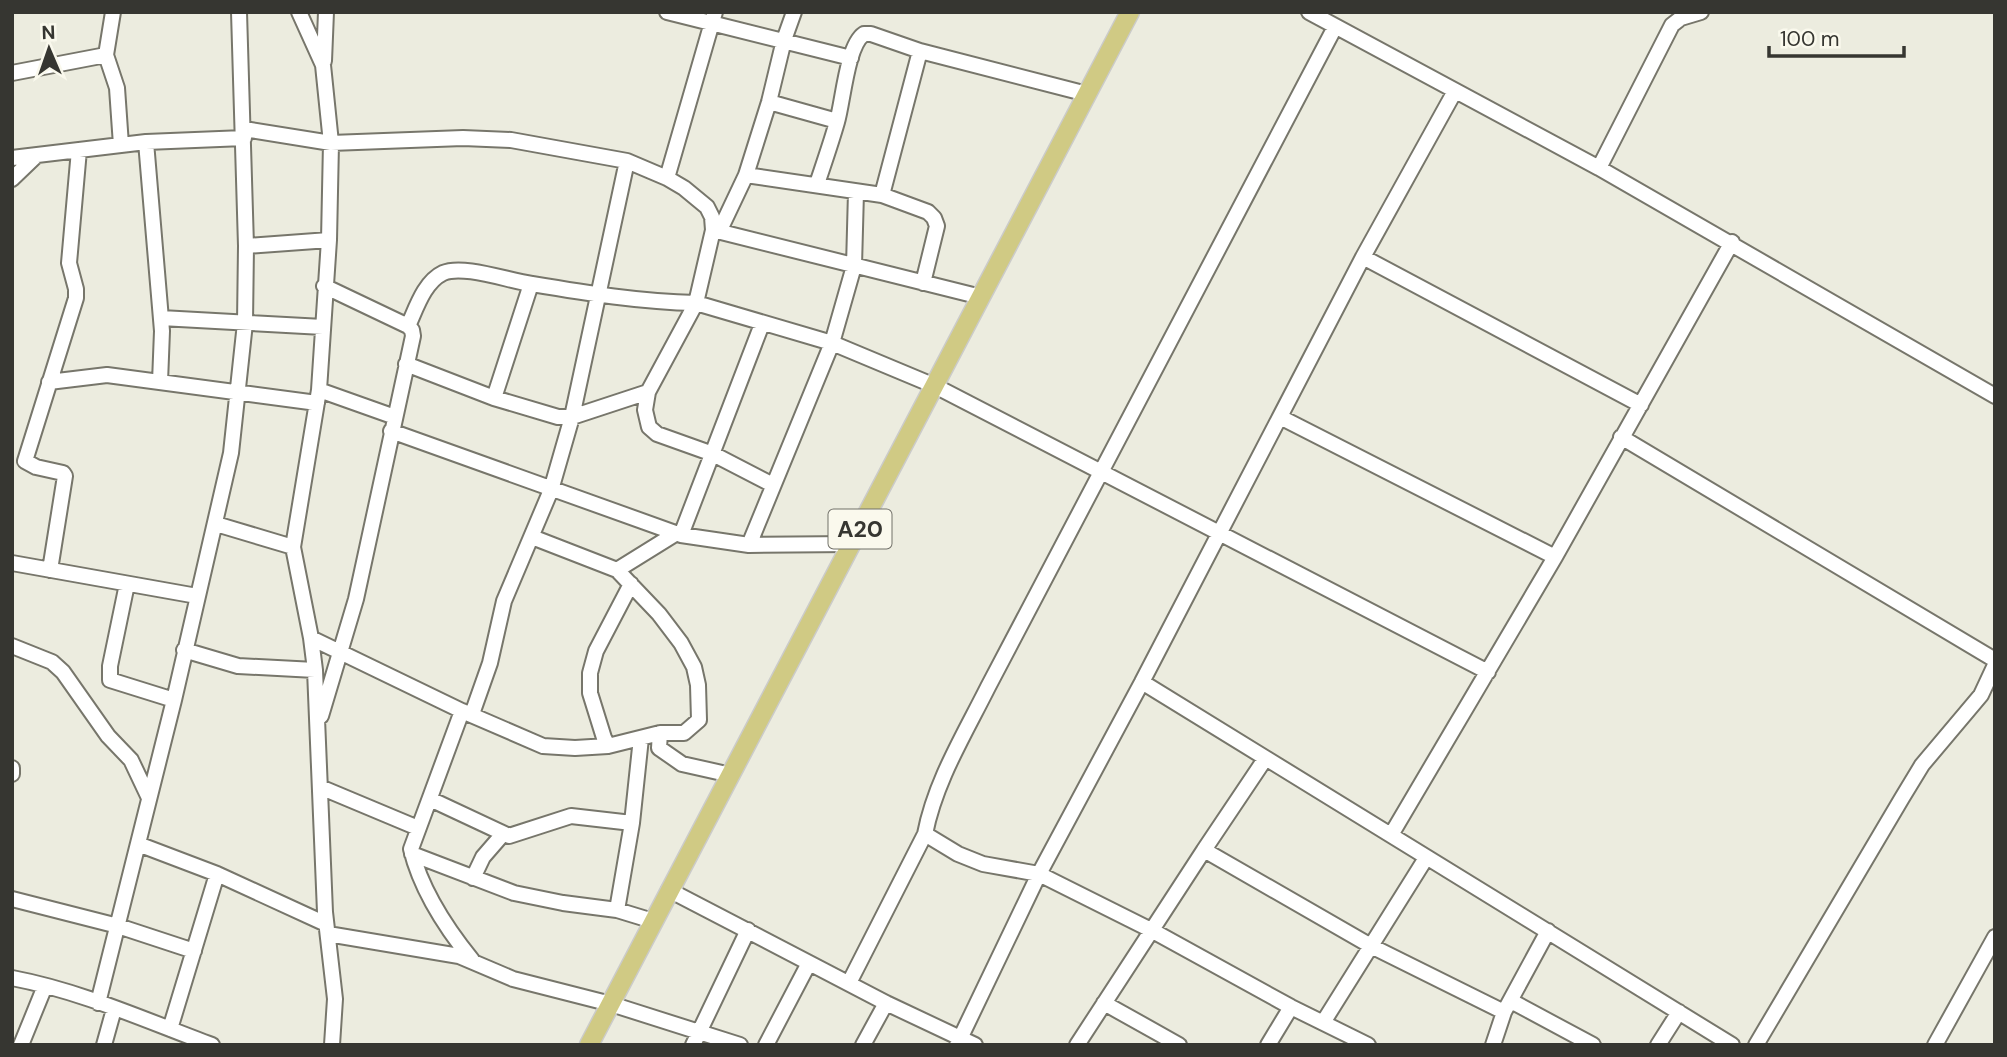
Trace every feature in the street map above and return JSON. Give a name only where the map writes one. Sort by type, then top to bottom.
[{"type":"main road","name":"A20","points":[[589,1045],[1130,12]]},
{"type":"street","points":[[113,12],[106,55],[117,88],[121,145]]},
{"type":"street","points":[[98,1003],[174,700],[230,453],[245,323],[244,134],[239,12]]},
{"type":"street","points":[[299,12],[323,65]]},
{"type":"street","points":[[326,12],[323,65],[331,144],[329,240],[318,397],[293,547],[315,670],[327,930],[335,999],[332,1045]]},
{"type":"street","points":[[667,12],[713,18],[851,58]]},
{"type":"street","points":[[773,485],[713,454],[657,433],[649,427],[645,410],[648,392],[696,303],[716,231],[746,175],[794,12]]},
{"type":"street","points":[[1309,12],[1732,242],[1995,396]]},
{"type":"street","points":[[1599,168],[1672,25],[1681,18],[1701,12]]},
{"type":"street","points":[[667,178],[713,18]]},
{"type":"street","points":[[849,983],[925,834],[929,811],[940,783],[1335,27]]},
{"type":"street","points":[[817,184],[837,121],[857,40],[867,34],[920,51],[1087,94]]},
{"type":"street","points":[[882,195],[920,51]]},
{"type":"street","points":[[12,73],[106,55]]},
{"type":"street","points":[[958,1041],[1039,874],[1221,533],[1363,257],[1455,91]]},
{"type":"street","points":[[769,102],[837,121]]},
{"type":"street","points":[[12,158],[146,142],[244,134],[331,144],[463,138],[511,140],[627,161],[667,178],[707,207],[716,231]]},
{"type":"street","points":[[146,142],[161,318],[160,382]]},
{"type":"street","points":[[50,570],[65,476],[63,472],[36,467],[25,461],[76,298],[69,263],[79,150]]},
{"type":"street","points":[[12,179],[37,155]]},
{"type":"street","points":[[474,961],[441,919],[411,849],[490,663],[504,601],[551,490],[572,417],[627,161]]},
{"type":"street","points":[[746,175],[882,195],[928,212],[937,226],[923,283]]},
{"type":"street","points":[[749,545],[832,343],[855,266],[856,192]]},
{"type":"street","points":[[716,231],[981,297]]},
{"type":"street","points":[[246,246],[329,240]]},
{"type":"street","points":[[1391,835],[1555,556],[1732,242]]},
{"type":"street","points":[[1363,257],[1641,405]]},
{"type":"street","points":[[408,326],[425,290],[442,274],[457,270],[599,294],[669,303],[696,303],[832,343],[935,386],[1488,672]]},
{"type":"street","points":[[494,398],[530,284]]},
{"type":"street","points":[[318,727],[356,599],[413,336],[408,326],[324,286]]},
{"type":"street","points":[[161,318],[323,327]]},
{"type":"street","points":[[617,570],[678,535],[713,454],[762,324]]},
{"type":"street","points":[[406,365],[494,398],[558,417],[572,417],[648,392]]},
{"type":"street","points":[[49,383],[107,376],[238,392],[318,397],[393,424],[551,490],[678,535],[749,545],[852,544]]},
{"type":"street","points":[[1280,417],[1555,556]]},
{"type":"street","points":[[1621,437],[1995,662],[1981,695],[1922,765],[1756,1045]]},
{"type":"street","points":[[216,524],[293,547]]},
{"type":"street","points":[[311,638],[467,712],[550,747],[608,746],[660,733],[684,733],[697,724],[700,713],[694,667],[681,643],[659,614],[617,570],[532,537]]},
{"type":"street","points":[[12,563],[197,596]]},
{"type":"street","points":[[127,584],[110,666],[110,680],[174,700]]},
{"type":"street","points":[[608,746],[590,693],[590,673],[596,651],[631,584]]},
{"type":"street","points":[[12,646],[52,662],[63,672],[108,736],[131,760],[149,799]]},
{"type":"street","points":[[184,650],[238,666],[315,670]]},
{"type":"street","points":[[1142,682],[1732,1045]]},
{"type":"street","points":[[660,733],[659,748],[674,760],[731,775]]},
{"type":"street","points":[[617,910],[632,823],[641,738]]},
{"type":"street","points":[[1077,1045],[1265,759]]},
{"type":"street","points":[[12,768],[12,774]]},
{"type":"street","points":[[320,787],[418,828]]},
{"type":"street","points":[[430,799],[509,836],[571,816],[632,823]]},
{"type":"street","points":[[473,878],[483,857],[503,834]]},
{"type":"street","points":[[925,834],[958,854],[983,864],[1039,874],[1368,1045]]},
{"type":"street","points":[[138,844],[217,874],[327,930],[459,956],[513,979],[611,1004],[696,1039],[740,1045]]},
{"type":"street","points":[[1204,850],[1371,946],[1593,1045]]},
{"type":"street","points":[[412,854],[526,896],[617,910],[653,921]]},
{"type":"street","points":[[1324,1021],[1426,858]]},
{"type":"street","points":[[170,1029],[217,874]]},
{"type":"street","points":[[669,890],[958,1041],[975,1045]]},
{"type":"street","points":[[12,899],[118,926],[194,951]]},
{"type":"street","points":[[696,1039],[748,930]]},
{"type":"street","points":[[1493,1045],[1508,1007],[1548,931]]},
{"type":"street","points":[[1935,1045],[1995,937]]},
{"type":"street","points":[[766,1045],[809,963]]},
{"type":"street","points":[[12,978],[98,1003],[212,1045]]},
{"type":"street","points":[[21,1045],[45,986]]},
{"type":"street","points":[[863,1045],[886,1003]]},
{"type":"street","points":[[1104,1003],[1179,1045]]},
{"type":"street","points":[[1268,1045],[1291,1007]]},
{"type":"street","points":[[104,1045],[114,1009]]},
{"type":"street","points":[[1658,1045],[1679,1012]]}]
